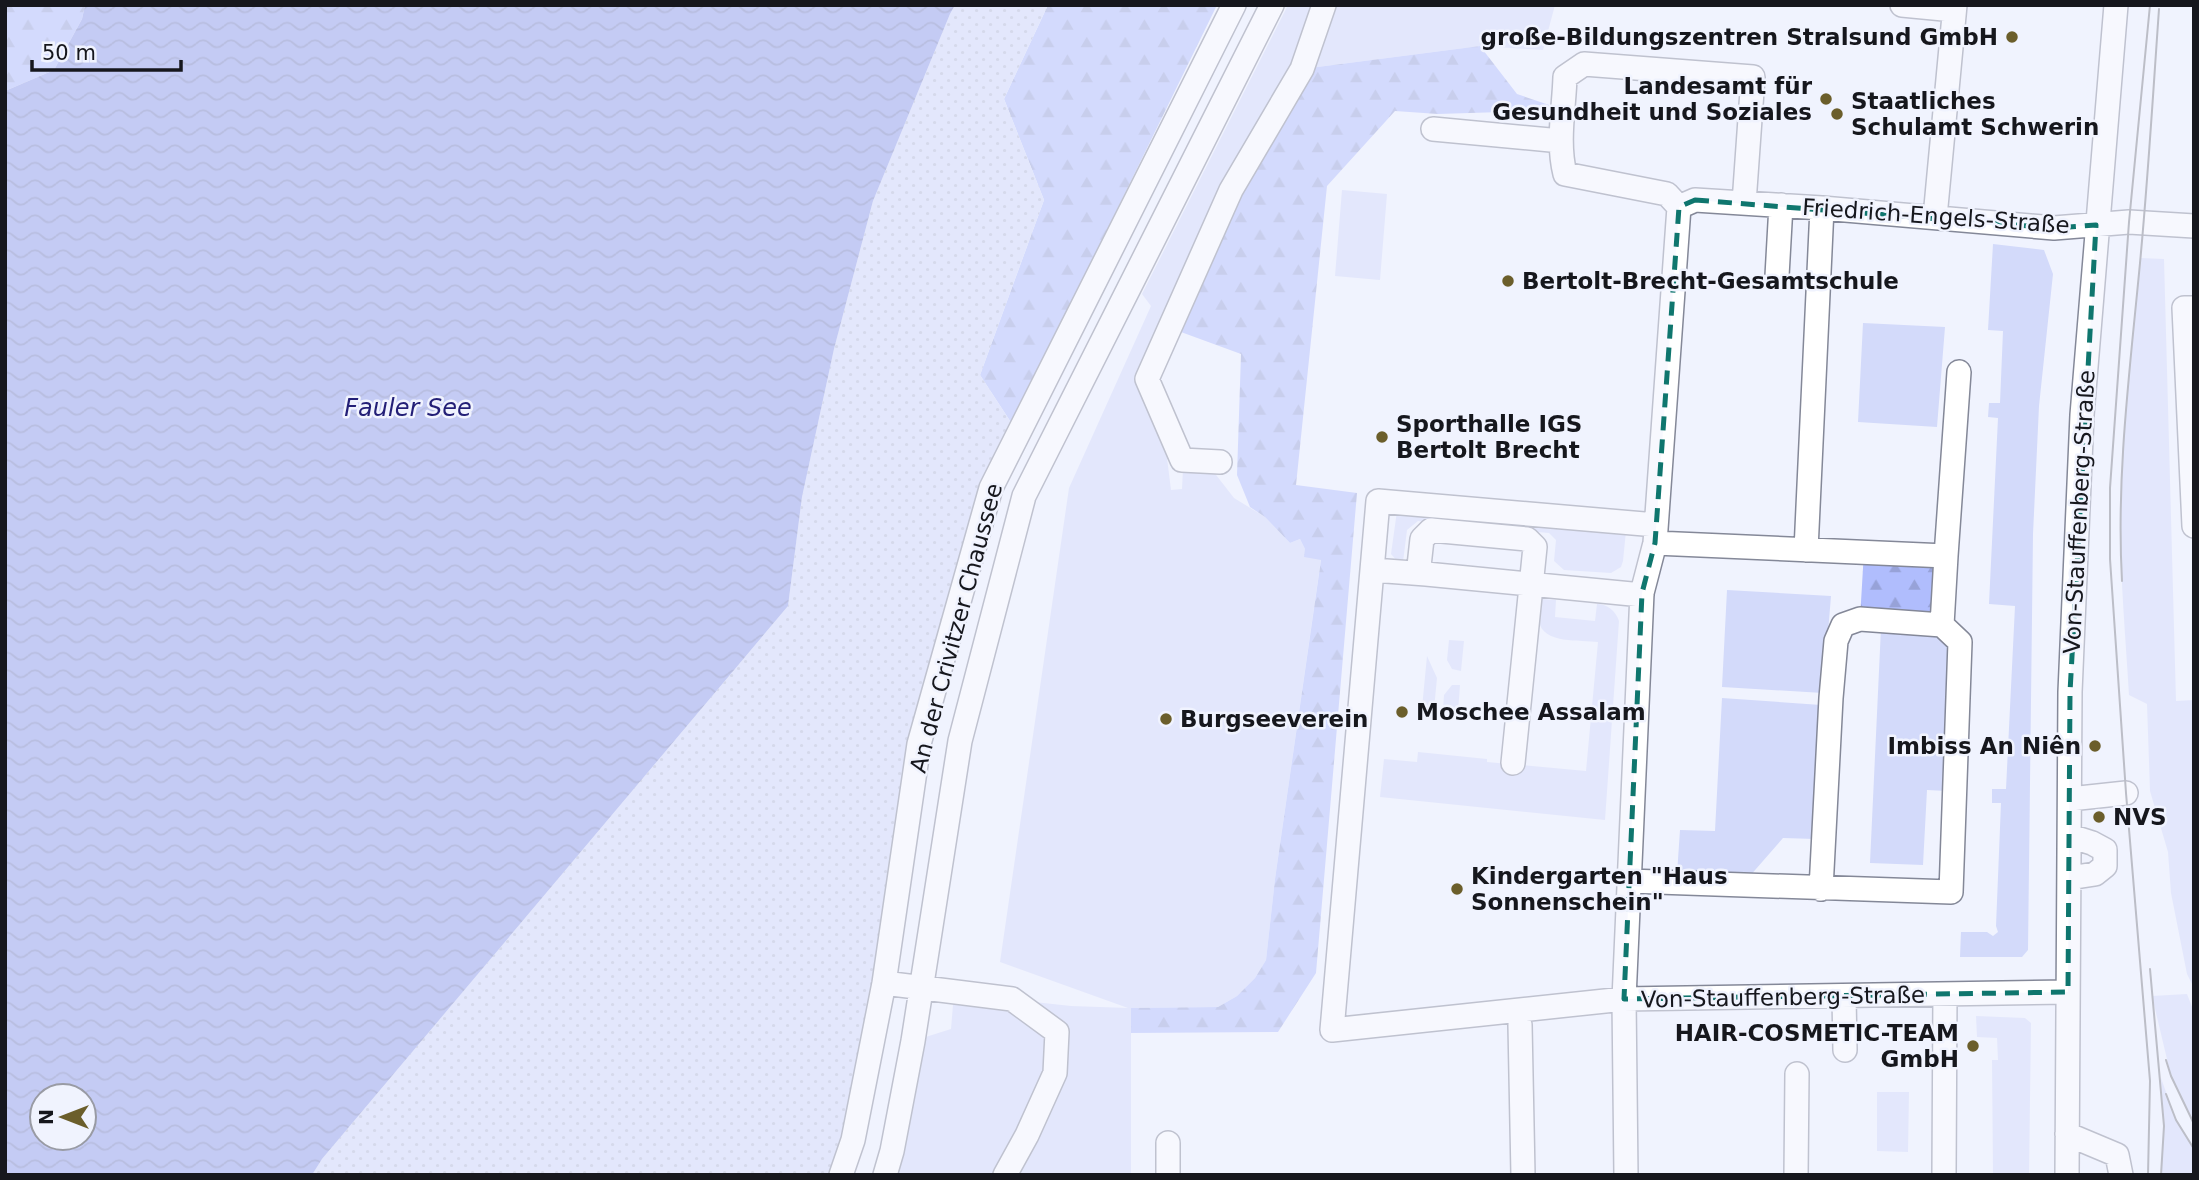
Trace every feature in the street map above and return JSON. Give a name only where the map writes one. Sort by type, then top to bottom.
[{"type":"street","name":"An der Crivitzer Chaussee","points":[[841,1175],[853,1140],[884,983],[919,744],[991,488],[1234,5]]},
{"type":"street","name":"An der Crivitzer Chaussee","points":[[884,1175],[892,1151],[921,988],[960,741],[1024,496],[1272,5]]},
{"type":"street","points":[[1220,462],[1182,460],[1147,379],[1231,190],[1302,69],[1324,5]]},
{"type":"street","points":[[1902,5],[1955,8],[1935,217]]},
{"type":"street","name":"Von-Stauffenberg-Straße","points":[[2067,1175],[2070,692],[2082,415],[2116,5]]},
{"type":"street","points":[[1679,207],[1667,194],[1565,174],[1561,141],[1565,77],[1584,64],[1753,77],[1744,203]]},
{"type":"street","points":[[1433,130],[1561,141]]},
{"type":"street","name":"Friedrich-Engels-Straße","points":[[1679,207],[1695,200],[2054,228],[2129,222],[2194,226]]},
{"type":"street","points":[[1777,276],[1781,205]]},
{"type":"street","name":"Von-Stauffenberg-Straße","points":[[1626,1175],[1623,999],[1642,595],[1656,534],[1679,207]]},
{"type":"street","points":[[1806,550],[1822,208]]},
{"type":"street","points":[[2194,308],[2184,308],[2194,526]]},
{"type":"street","points":[[1942,625],[1959,372]]},
{"type":"street","name":"Von-Stauffenberg-Straße","points":[[1656,534],[1378,501],[1332,1030],[1623,999],[2068,992]]},
{"type":"street","points":[[1426,574],[1419,566],[1422,539],[1432,530],[1527,539],[1535,547],[1513,764]]},
{"type":"street","points":[[1656,534],[1806,550],[1947,556]]},
{"type":"street","points":[[1373,570],[1642,595]]},
{"type":"street","points":[[1629,881],[1821,889],[1951,892],[1960,642],[1942,625],[1860,619],[1843,625],[1836,641],[1834,664],[1821,889]]},
{"type":"street","points":[[2070,799],[2126,793]]},
{"type":"street","points":[[2069,878],[2095,874],[2105,866],[2105,850],[2070,836]]},
{"type":"street","points":[[884,983],[1012,999],[1057,1032],[1055,1073],[1027,1135],[1005,1175]]},
{"type":"street","points":[[1944,994],[1944,1175]]},
{"type":"street","points":[[1844,996],[1845,1050]]},
{"type":"street","points":[[1520,1025],[1523,1175]]},
{"type":"street","points":[[1796,1175],[1797,1074]]},
{"type":"street","points":[[2067,1134],[2116,1155],[2121,1175]]},
{"type":"street","points":[[1168,1143],[1168,1175]]},
{"type":"highlighted area","points":[[1695,200],[2054,228],[2096,225],[2070,692],[2068,992],[1624,999],[1642,593],[1655,543],[1679,207]]},
{"type":"shaded area","points":[[955,5],[1048,5],[1004,99],[1044,200],[980,375],[1012,424],[919,743],[841,1175],[312,1175],[322,1159],[788,606],[802,497],[834,349],[873,201]]},
{"type":"shaded area","points":[[1288,5],[1555,5],[1543,50],[1480,46],[1302,69],[1138,383],[1166,450],[1171,490],[1182,489],[1183,469],[1213,471],[1234,498],[1265,517],[1290,543],[1300,539],[1305,549],[1321,559],[1266,960],[1255,978],[1237,996],[1218,1007],[1131,1008],[1131,1175],[885,1175],[913,1041],[951,1029],[954,993],[1071,1006],[1128,1008],[1000,962],[1069,488],[1151,306],[1142,294]]},
{"type":"shaded area","points":[[1342,190],[1387,194],[1380,280],[1335,276]]},
{"type":"shaded area","points":[[1993,244],[2044,250],[2053,274],[2039,406],[2033,534],[2028,950],[2022,957],[1960,957],[1961,932],[1987,932],[1993,936],[1998,932],[1996,926],[2001,803],[1992,803],[1992,789],[2006,789],[2015,606],[1989,604],[1998,418],[1988,417],[1989,403],[2000,403],[2003,331],[1988,330]]},
{"type":"shaded area","points":[[2141,258],[2164,259],[2176,701],[2194,700],[2194,988],[2187,974],[2171,893],[2168,852],[2150,791],[2147,704],[2129,695],[2120,513],[2127,401]]},
{"type":"shaded area","points":[[1863,323],[1945,327],[1937,427],[1858,422]]},
{"type":"shaded area","points":[[1397,511],[1626,531],[1623,561],[1621,567],[1611,573],[1564,570],[1554,561],[1556,540],[1549,533],[1418,521],[1407,530],[1403,562],[1398,562],[1391,554]]},
{"type":"shaded area","points":[[1727,590],[1831,596],[1823,693],[1722,687]]},
{"type":"shaded area","points":[[1541,599],[1556,600],[1555,617],[1595,621],[1597,604],[1611,609],[1619,621],[1605,820],[1380,797],[1384,759],[1417,762],[1418,752],[1487,759],[1487,762],[1586,771],[1598,642],[1563,639],[1547,634],[1539,621]]},
{"type":"shaded area","points":[[1881,628],[1940,633],[1953,646],[1947,791],[1927,790],[1923,865],[1870,863]]},
{"type":"shaded area","points":[[1449,640],[1464,641],[1461,671],[1452,669],[1447,660]]},
{"type":"shaded area","points":[[1427,656],[1437,678],[1434,709],[1422,708]]},
{"type":"shaded area","points":[[1452,685],[1460,685],[1458,712],[1443,710],[1444,695]]},
{"type":"shaded area","points":[[1722,698],[1821,705],[1815,839],[1783,838],[1749,877],[1677,874],[1680,830],[1715,831]]},
{"type":"shaded area","points":[[2187,994],[2194,1012],[2194,1124],[2171,1076],[2152,996]]},
{"type":"shaded area","points":[[1976,1016],[2025,1018],[2031,1023],[2029,1175],[1993,1175],[1992,1060],[1998,1060],[1997,1038],[1977,1037]]},
{"type":"shaded area","points":[[2161,1078],[2176,1120],[2194,1149],[2194,1175],[2161,1175],[2164,1126]]},
{"type":"shaded area","points":[[1877,1092],[1909,1092],[1908,1152],[1877,1151]]},
{"type":"green space","points":[[5,5],[85,5],[82,19],[54,70],[5,91]]},
{"type":"green space","points":[[1048,5],[1217,5],[1012,424],[980,375],[1044,200],[1004,99]]},
{"type":"green space","points":[[1480,46],[1517,94],[1564,110],[1438,114],[1395,111],[1327,186],[1296,485],[1357,493],[1316,973],[1278,1032],[1131,1033],[1131,1008],[1218,1007],[1237,996],[1255,978],[1266,960],[1275,879],[1321,560],[1304,557],[1305,549],[1300,539],[1290,543],[1265,517],[1250,507],[1237,475],[1241,354],[1170,328],[1302,69]]},
{"type":"green space","points":[[1864,551],[1946,556],[1942,625],[1860,619]]},
{"type":"water","name":"Fauler See","points":[[85,5],[955,5],[873,201],[834,349],[802,497],[788,606],[322,1159],[312,1175],[5,1175],[5,91],[54,70],[82,19]]},
{"type":"tram line","points":[[2148,1175],[2150,1081],[2110,559],[2110,488],[2129,222],[2150,5]]},
{"type":"tram line","points":[[2122,581],[2122,462],[2146,200],[2159,9]]},
{"type":"tram line","points":[[2150,969],[2164,1126],[2161,1175]]},
{"type":"tram line","points":[[2166,1060],[2194,1124]]},
{"type":"tram line","points":[[2166,1094],[2176,1120],[2194,1149]]},
{"type":"place","name":"große-Bildungszentren Stralsund GmbH","points":[[2012,37]]},
{"type":"place","name":"Landesamt für Gesundheit und Soziales","points":[[1826,99]]},
{"type":"place","name":"Staatliches Schulamt Schwerin","points":[[1837,114]]},
{"type":"place","name":"Bertolt-Brecht-Gesamtschule","points":[[1508,281]]},
{"type":"place","name":"Sporthalle IGS Bertolt Brecht","points":[[1382,437]]},
{"type":"place","name":"Moschee Assalam","points":[[1402,712]]},
{"type":"place","name":"Burgseeverein","points":[[1166,719]]},
{"type":"place","name":"Imbiss An Niên","points":[[2095,746]]},
{"type":"place","name":"NVS","points":[[2099,817]]},
{"type":"place","name":"Kindergarten \"Haus Sonnenschein\"","points":[[1457,889]]},
{"type":"place","name":"HAIR-COSMETIC-TEAM GmbH","points":[[1973,1046]]}]
